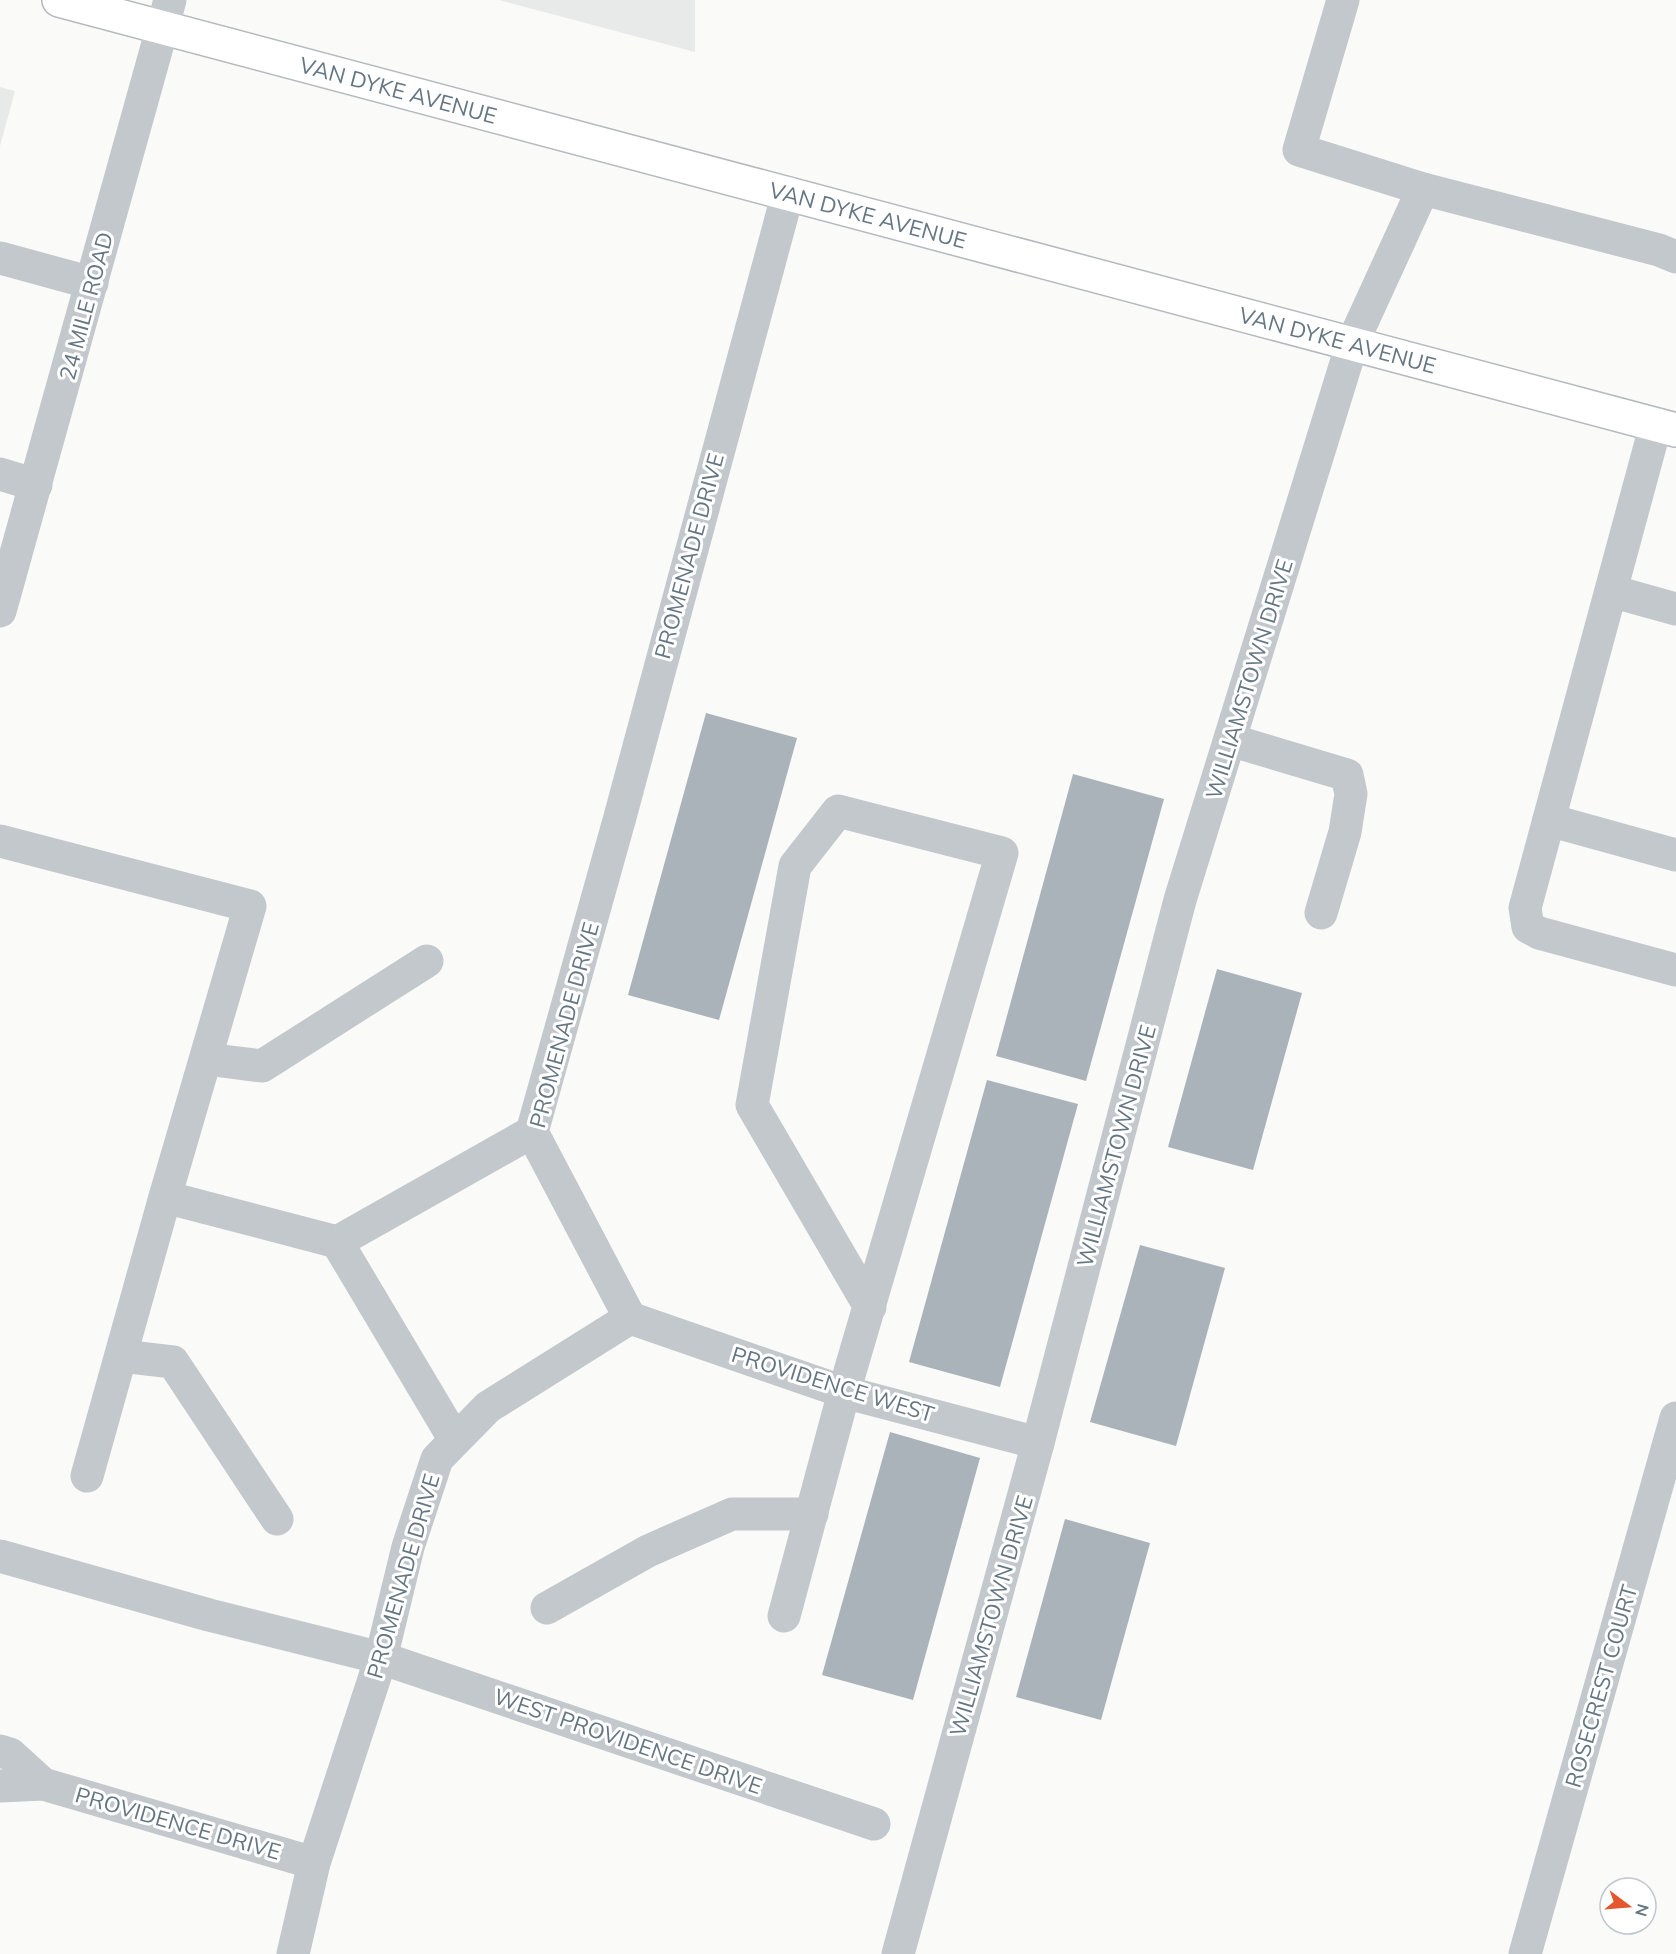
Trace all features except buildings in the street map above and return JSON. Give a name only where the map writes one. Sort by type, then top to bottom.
[{"type":"main road","name":"VAN DYKE AVENUE","points":[[59,0],[166,14],[788,193],[1666,427]]},
{"type":"street","points":[[1343,0],[1299,150],[1423,189],[1659,250],[1676,257]]},
{"type":"street","name":"24 MILE ROAD","points":[[0,611],[166,14]]},
{"type":"street","name":"WILLIAMSTOWN DRIVE","points":[[897,1954],[1038,1443],[1180,900],[1352,344],[1423,189]]},
{"type":"street","name":"PROMENADE DRIVE","points":[[292,1954],[314,1863],[381,1659],[408,1547],[437,1459],[488,1407],[630,1318],[532,1131],[623,806],[788,193]]},
{"type":"street","points":[[0,258],[92,283]]},
{"type":"street","points":[[1666,427],[1611,591],[1525,908],[1528,927],[1539,933],[1676,970]]},
{"type":"street","points":[[0,474],[36,485]]},
{"type":"street","points":[[1611,591],[1676,609]]},
{"type":"street","points":[[1230,740],[1347,775],[1351,794],[1345,832],[1321,913]]},
{"type":"street","points":[[783,1616],[844,1392],[870,1307],[1002,853],[838,811],[795,866],[752,1105],[870,1307]]},
{"type":"street","points":[[1549,820],[1676,855]]},
{"type":"street","points":[[0,841],[250,906],[87,1476]]},
{"type":"street","points":[[206,1059],[262,1066],[427,961]]},
{"type":"street","points":[[165,1197],[337,1242],[532,1131]]},
{"type":"street","points":[[337,1242],[455,1440]]},
{"type":"street","name":"PROVIDENCE WEST","points":[[630,1318],[844,1392],[1038,1443]]},
{"type":"street","points":[[121,1356],[173,1362],[278,1519]]},
{"type":"street","name":"ROSECREST COURT","points":[[1525,1954],[1676,1418]]},
{"type":"street","points":[[547,1608],[648,1551],[732,1514],[812,1514]]},
{"type":"street","name":"WEST PROVIDENCE DRIVE","points":[[0,1556],[209,1615],[381,1659],[874,1824]]},
{"type":"street","name":"PROVIDENCE DRIVE","points":[[0,1751],[10,1754],[43,1784]]},
{"type":"street","name":"PROVIDENCE DRIVE","points":[[0,1786],[43,1784],[314,1863]]},
{"type":"shaded area","points":[[499,0],[695,0],[695,52]]},
{"type":"shaded area","points":[[0,87],[15,91],[0,146]]}]
